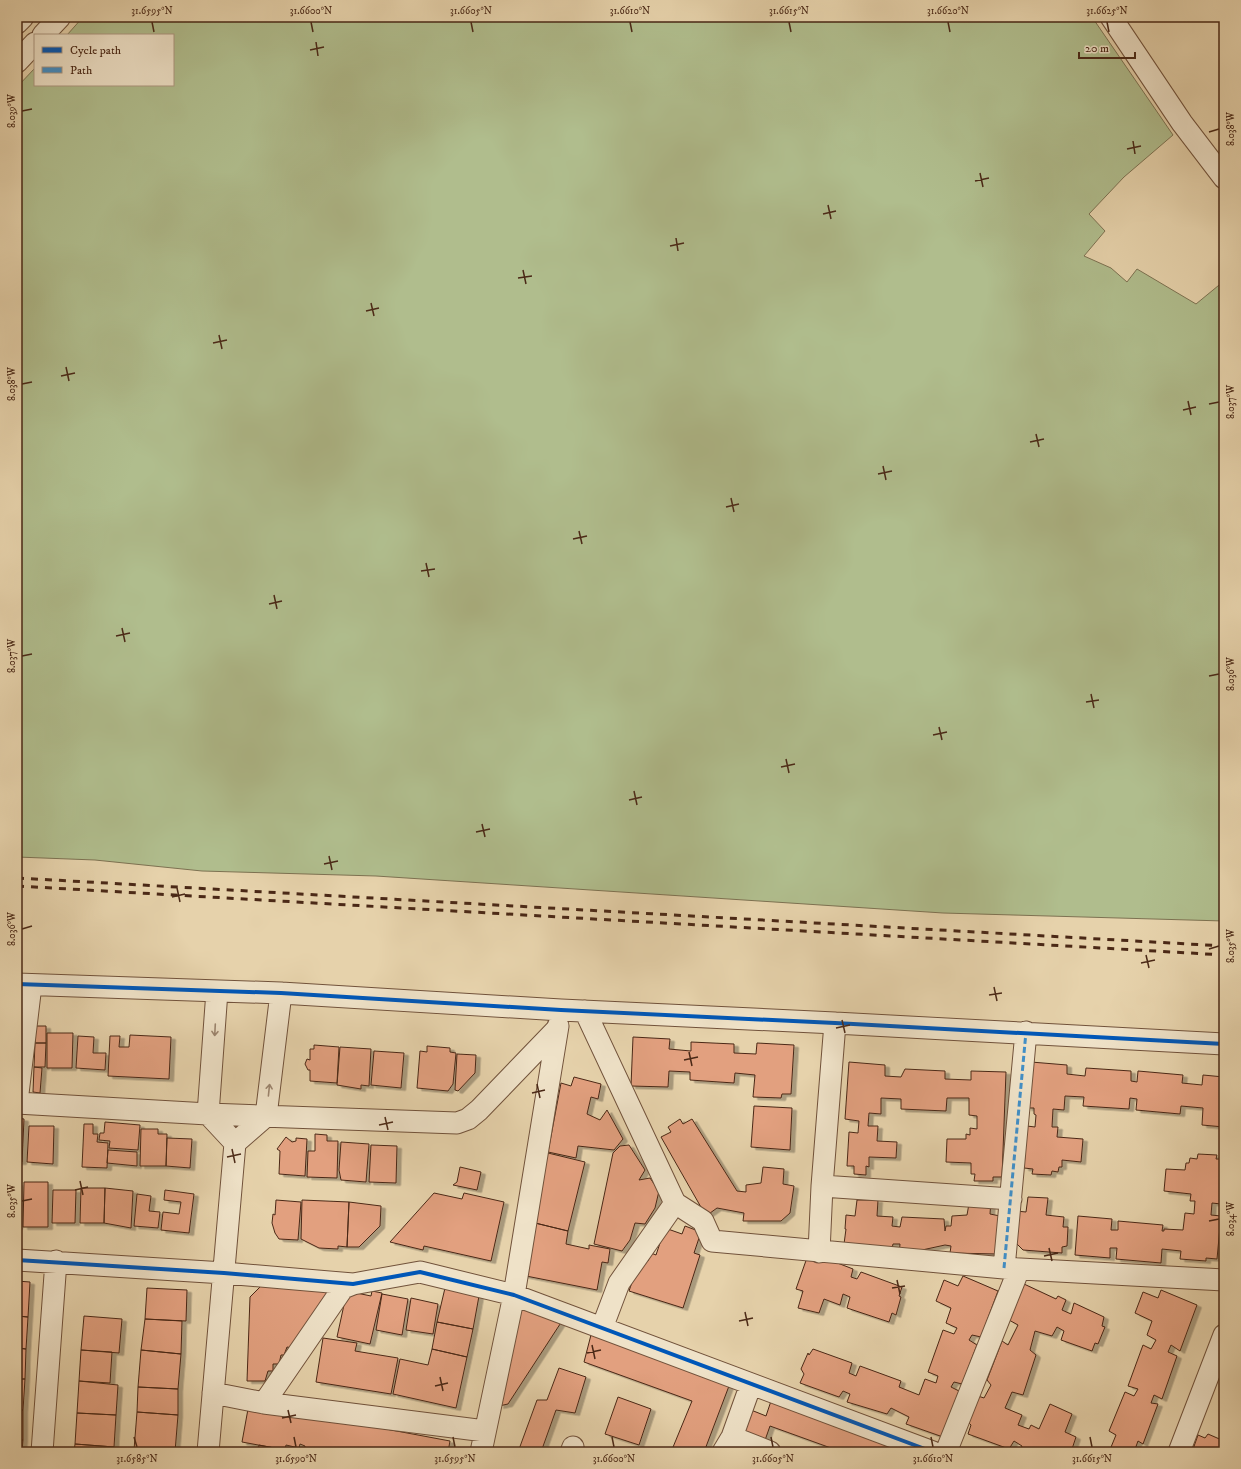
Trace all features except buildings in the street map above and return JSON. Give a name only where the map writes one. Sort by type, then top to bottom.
[{"type":"street","points":[[17,24],[23,17]]},
{"type":"street","points":[[44,34],[60,17]]},
{"type":"street","points":[[1111,17],[1182,123],[1224,178]]},
{"type":"street","points":[[17,62],[34,44]]},
{"type":"street","points":[[559,1020],[479,1110],[468,1119],[457,1123],[208,1114],[17,1102],[24,984],[281,993],[559,1020],[585,1012],[1026,1032],[1224,1044]]},
{"type":"street","points":[[217,991],[208,1114],[235,1143]]},
{"type":"street","points":[[208,1452],[235,1143],[266,1116],[281,993]]},
{"type":"street","points":[[585,1012],[675,1204],[703,1221],[712,1241],[1011,1269],[1224,1280]]},
{"type":"street","points":[[481,1452],[514,1295],[559,1020]]},
{"type":"street","points":[[819,1252],[822,1186],[835,1023]]},
{"type":"street","points":[[946,1452],[1011,1269],[1011,1199],[1026,1032]]},
{"type":"street","points":[[822,1186],[1011,1199]]},
{"type":"street","points":[[602,1328],[619,1283],[675,1204]]},
{"type":"street","points":[[17,1260],[56,1261],[224,1273],[353,1284]]},
{"type":"street","points":[[42,1452],[56,1261]]},
{"type":"street","points":[[264,1403],[343,1288],[353,1284],[420,1272],[514,1295],[933,1452]]},
{"type":"street","points":[[1179,1452],[1224,1335]]},
{"type":"street","points":[[751,1384],[727,1445],[770,1452]]},
{"type":"street","points":[[213,1393],[264,1403],[485,1431]]},
{"type":"green space","points":[[83,17],[1092,17],[1173,135],[1124,177],[1089,214],[1105,231],[1084,256],[1111,268],[1127,282],[1137,269],[1196,304],[1224,281],[1224,921],[943,913],[376,876],[202,871],[95,860],[17,857],[17,87],[34,69],[34,86],[174,86],[174,34],[68,34]]},
{"type":"railway","points":[[17,878],[1224,946]]},
{"type":"railway","points":[[17,886],[1224,955]]},
{"type":"marked path","points":[[1004,1268],[1026,1032]]},
{"type":"cycle path","points":[[17,984],[281,993],[561,1010],[1224,1044]]},
{"type":"cycle path","points":[[17,1260],[224,1273],[353,1284],[420,1272],[514,1295],[933,1452]]}]
